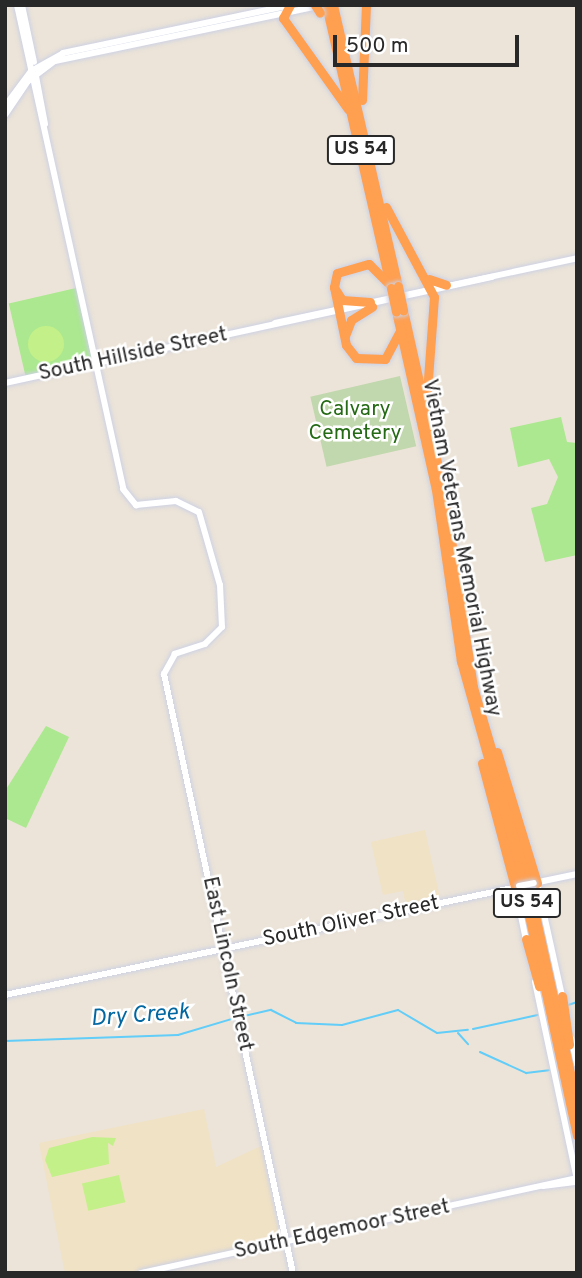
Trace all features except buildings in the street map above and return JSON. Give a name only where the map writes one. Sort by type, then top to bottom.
[{"type":"highway","points":[[364,126],[366,5]]},
{"type":"highway","name":"Vietnam Veterans Memorial Highway","points":[[328,8],[342,39],[364,126],[394,287]]},
{"type":"highway","name":"Vietnam Veterans Memorial Highway","points":[[328,8],[430,426],[474,704]]},
{"type":"highway","points":[[284,11],[341,94],[358,137]]},
{"type":"highway","points":[[375,177],[390,216],[428,278],[433,295],[426,382],[430,426]]},
{"type":"highway","points":[[394,287],[377,268],[360,264],[337,273],[334,287],[345,341],[356,358],[380,362],[396,348],[399,324]]},
{"type":"highway","points":[[428,278],[446,288]]},
{"type":"highway","points":[[334,287],[347,303],[371,304]]},
{"type":"highway","points":[[433,295],[446,288]]},
{"type":"highway","points":[[345,341],[351,320],[371,304]]},
{"type":"highway","name":"Vietnam Veterans Memorial Highway","points":[[400,310],[399,324],[436,490],[474,704],[518,865],[573,1106],[577,1136]]},
{"type":"highway","points":[[474,704],[517,804],[536,888]]},
{"type":"highway","points":[[474,704],[518,892]]},
{"type":"highway","points":[[526,939],[573,1106]]},
{"type":"highway","points":[[562,996],[577,1097]]},
{"type":"street","points":[[19,5],[31,45],[35,96],[44,129]]},
{"type":"street","points":[[19,5],[95,363]]},
{"type":"street","points":[[5,106],[33,72],[51,58],[284,11],[328,8]]},
{"type":"street","points":[[5,115],[33,72],[62,59],[284,11]]},
{"type":"street","points":[[31,45],[51,58]]},
{"type":"street","points":[[17,96],[27,91],[35,96]]},
{"type":"street","name":"South Hillside Street","points":[[5,383],[371,304],[433,295],[446,288],[577,258]]},
{"type":"street","name":"East Lincoln Street","points":[[95,363],[122,489],[132,504],[176,500],[192,506],[208,530],[225,614],[209,642],[172,657],[166,685],[293,1273]]},
{"type":"street","points":[[577,874],[536,888],[577,1064]]},
{"type":"street","name":"South Oliver Street","points":[[5,996],[536,888]]},
{"type":"street","points":[[518,892],[577,1180]]},
{"type":"street","name":"South Edgemoor Street","points":[[141,1273],[577,1180]]},
{"type":"shaded area","points":[[425,830],[440,898],[406,906],[403,891],[383,895],[371,842]]},
{"type":"shaded area","points":[[204,1109],[216,1167],[261,1146],[280,1239],[127,1273],[65,1273],[39,1143]]},
{"type":"green space","points":[[76,288],[93,360],[25,376],[9,304]]},
{"type":"green space","points":[[46,326],[59,331],[64,344],[59,357],[46,362],[33,357],[28,344],[33,331]]},
{"type":"green space","name":"Calvary Cemetery","points":[[400,376],[416,446],[327,467],[310,397]]},
{"type":"green space","points":[[561,417],[567,442],[577,443],[577,555],[545,562],[531,508],[547,504],[558,477],[549,459],[518,467],[510,428]]},
{"type":"green space","points":[[46,726],[69,737],[26,828],[5,818],[5,791]]},
{"type":"green space","points":[[92,1137],[116,1138],[113,1146],[108,1143],[109,1164],[52,1177],[45,1160],[49,1148]]},
{"type":"green space","points":[[119,1175],[125,1202],[88,1211],[82,1184]]},
{"type":"waterway","points":[[568,1005],[577,1002]]},
{"type":"waterway","name":"Dry Creek","points":[[240,1017],[271,1010],[296,1023],[342,1025],[398,1010],[437,1033],[468,1030]]},
{"type":"waterway","points":[[473,1029],[538,1015]]},
{"type":"waterway","name":"Dry Creek","points":[[5,1041],[178,1035],[235,1018]]},
{"type":"waterway","name":"Dry Creek","points":[[458,1033],[468,1044]]},
{"type":"waterway","name":"Dry Creek","points":[[480,1052],[526,1073],[549,1070]]}]
